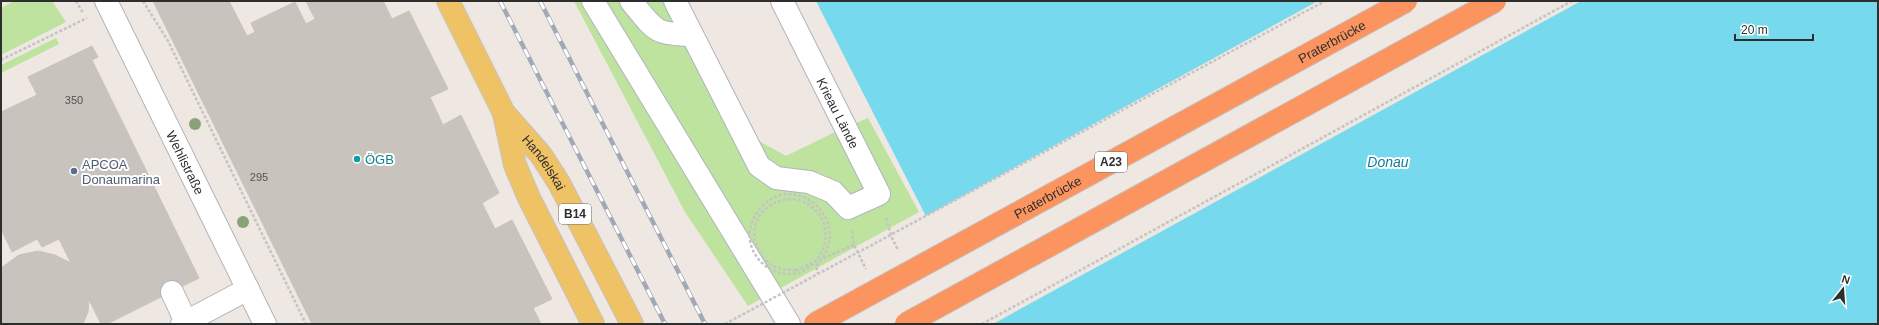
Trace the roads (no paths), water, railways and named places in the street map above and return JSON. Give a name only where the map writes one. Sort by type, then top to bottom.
[{"type":"highway","name":"Praterbrücke","points":[[815,324],[1406,1]]},
{"type":"highway","points":[[906,324],[1495,1]]},
{"type":"main road","name":"Handelskai","points":[[448,1],[504,113],[515,165],[529,198],[593,324]]},
{"type":"main road","name":"Handelskai","points":[[504,113],[541,155],[559,183],[632,324]]},
{"type":"street","name":"Wehlistraße","points":[[106,1],[265,324]]},
{"type":"street","points":[[593,1],[789,324]]},
{"type":"street","points":[[631,1],[654,29],[669,34],[692,35],[676,1]]},
{"type":"street","name":"Krieau Lände","points":[[692,35],[759,166],[776,178],[809,182],[833,192],[848,208],[879,194],[782,1]]},
{"type":"street","points":[[172,292],[184,323],[248,289]]},
{"type":"water","name":"Donau","points":[[816,1],[1878,1],[1878,324],[981,324]]},
{"type":"railway","points":[[500,1],[665,324]]},
{"type":"railway","points":[[540,1],[705,324]]},
{"type":"place","name":"ÖGB","points":[[357,159]]},
{"type":"place","name":"APCOA Donaumarina","points":[[74,171]]}]
